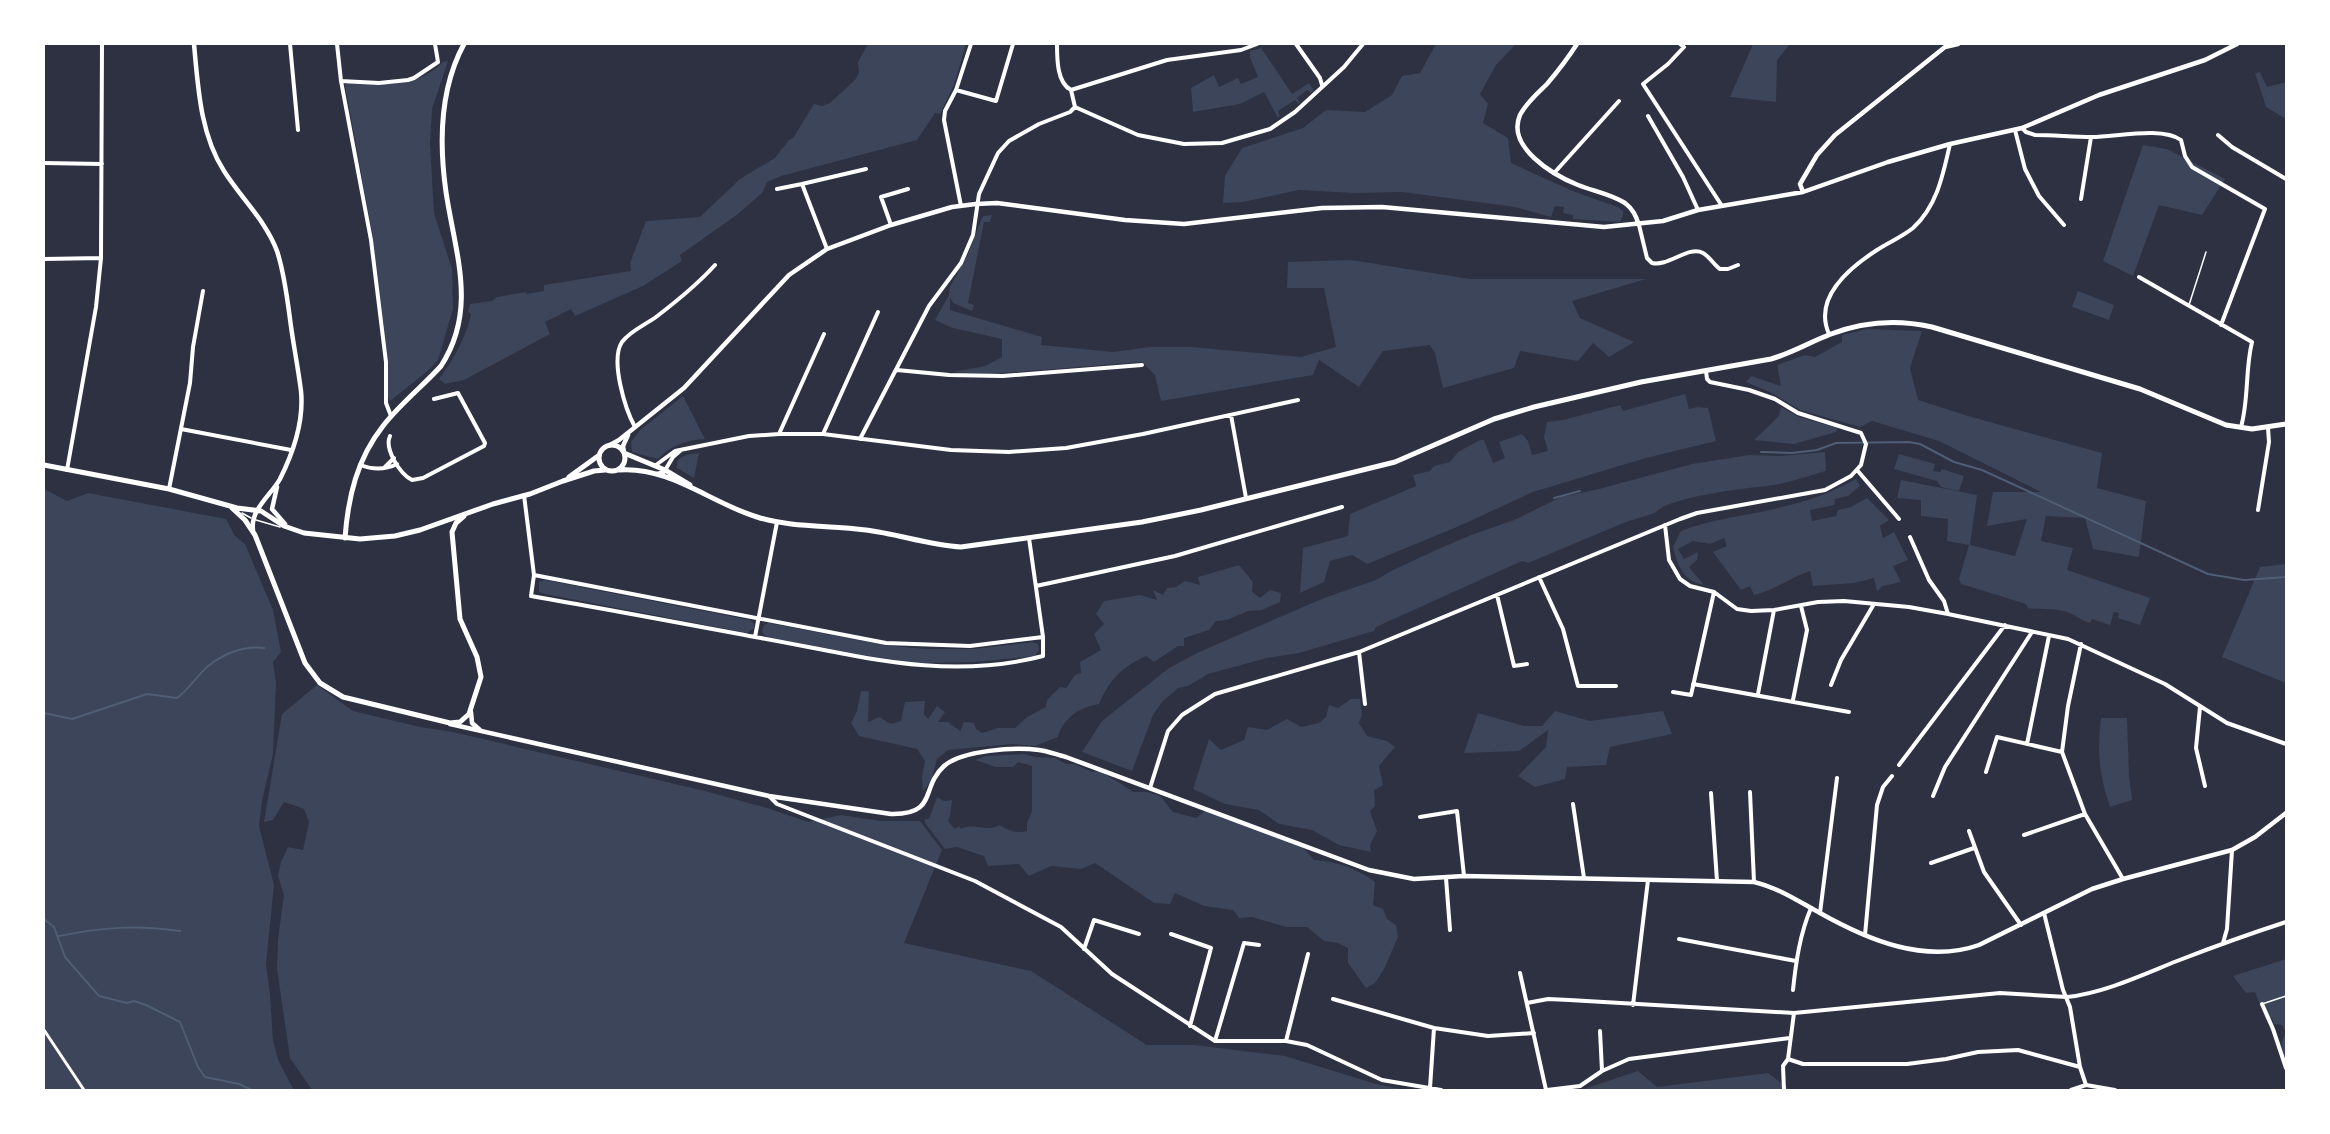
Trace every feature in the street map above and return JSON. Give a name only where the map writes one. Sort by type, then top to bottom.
[{"type":"main road","points":[[345,538],[349,499],[360,465],[375,437],[391,416],[441,366],[452,347],[460,320],[462,282],[446,191],[443,129],[445,103],[452,73],[464,44]]},
{"type":"main road","points":[[599,455],[599,464],[605,470],[612,472],[638,470],[656,474],[747,513],[777,522],[865,530],[961,547],[1142,522],[1395,462],[1494,419],[1534,407],[1641,382],[1786,355],[1829,334],[1882,321],[1924,326],[2140,389],[2212,420],[2241,428],[2268,428],[2286,424]]},
{"type":"main road","points":[[562,481],[610,445],[665,470],[693,488]]},
{"type":"main road","points":[[619,470],[625,460],[624,452]]},
{"type":"main road","points":[[44,465],[209,498],[236,510],[255,535],[305,663],[320,683],[343,697],[445,722],[460,722],[467,717],[478,688],[480,670],[477,657],[460,619],[452,532],[456,523],[471,512]]},
{"type":"main road","points":[[227,505],[258,510],[289,528],[310,534],[345,538],[395,536],[562,481],[605,470]]},
{"type":"main road","points":[[437,524],[447,525],[452,532]]},
{"type":"street","points":[[67,470],[96,307],[101,258],[102,44]]},
{"type":"street","points":[[194,44],[200,100],[210,145],[223,171],[266,228],[279,261],[301,397],[299,425],[280,478],[272,509],[289,528]]},
{"type":"street","points":[[290,44],[298,130]]},
{"type":"street","points":[[337,44],[341,81],[371,240],[386,362],[386,403],[391,416]]},
{"type":"street","points":[[341,81],[397,82],[414,78],[438,62],[435,44]]},
{"type":"street","points":[[961,206],[944,120],[945,111],[956,90],[971,44]]},
{"type":"street","points":[[956,90],[996,101],[1013,44]]},
{"type":"street","points":[[1071,90],[1167,60],[1241,50],[1257,44]]},
{"type":"street","points":[[1296,44],[1320,78],[1322,86]]},
{"type":"street","points":[[1075,107],[1138,135],[1184,144],[1222,143],[1270,129],[1307,103],[1344,67],[1363,44]]},
{"type":"street","points":[[1577,44],[1554,76],[1525,107],[1518,123],[1518,134],[1523,147],[1533,158],[1576,184],[1623,201],[1633,210],[1647,258],[1652,263],[1660,264],[1696,251],[1703,253],[1720,270],[1728,270],[1738,265]]},
{"type":"street","points":[[1680,44],[1684,47],[1668,64],[1643,84],[1722,207]]},
{"type":"street","points":[[1803,192],[1800,184],[1817,155],[1835,135],[1944,45],[1958,44]]},
{"type":"street","points":[[610,445],[684,388],[789,275],[827,249],[891,225],[961,206],[997,203],[1125,220],[1185,224],[1322,208],[1360,207],[1412,209],[1604,227],[1639,225],[1664,221],[1698,210],[1803,192],[1888,162],[1950,144],[2022,128],[2099,94],[2205,60],[2237,44]]},
{"type":"street","points":[[1057,45],[1058,66],[1065,85],[1071,90],[1075,107]]},
{"type":"street","points":[[1555,172],[1619,101]]},
{"type":"street","points":[[860,439],[929,306],[966,253],[973,236],[976,204],[987,175],[1002,147],[1039,124],[1070,112],[1075,107]]},
{"type":"street","points":[[1648,116],[1679,170],[1698,210]]},
{"type":"street","points":[[2022,128],[2035,135],[2091,137],[2142,133],[2175,136],[2181,140],[2185,156],[2192,167],[2265,209],[2221,325]]},
{"type":"street","points":[[2015,130],[2025,169],[2038,196],[2064,225]]},
{"type":"street","points":[[2218,135],[2232,147],[2286,179]]},
{"type":"street","points":[[2081,199],[2091,137]]},
{"type":"street","points":[[1829,334],[1824,314],[1825,307],[1836,285],[1853,267],[1913,227],[1929,208],[1942,177],[1950,144]]},
{"type":"street","points":[[44,163],[102,164]]},
{"type":"street","points":[[777,189],[866,169]]},
{"type":"street","points":[[802,184],[827,249]]},
{"type":"street","points":[[891,225],[881,197],[908,189]]},
{"type":"street","points":[[44,259],[101,258]]},
{"type":"street","points":[[624,452],[625,441],[633,429],[620,384],[618,360],[622,342],[683,297],[715,265]]},
{"type":"street","points":[[2139,277],[2252,342],[2247,364],[2246,402],[2241,428]]},
{"type":"street","points":[[169,489],[190,383],[192,346],[203,291]]},
{"type":"street","points":[[823,434],[878,312]]},
{"type":"street","points":[[779,434],[824,333]]},
{"type":"street","points":[[897,370],[958,376],[1003,376],[1142,365]]},
{"type":"street","points":[[1150,788],[1168,731],[1182,715],[1215,694],[1359,652],[1697,513],[1825,490],[1851,476],[1861,465],[1865,442],[1856,430],[1808,417],[1775,399],[1749,390],[1710,382],[1706,371]]},
{"type":"street","points":[[390,436],[387,444],[397,464],[407,478],[416,480],[484,446],[486,443],[458,393],[434,399]]},
{"type":"street","points":[[655,466],[668,454],[681,450],[749,436],[779,434],[823,434],[951,450],[1009,452],[1066,448],[1298,400]]},
{"type":"street","points":[[1231,415],[1246,498]]},
{"type":"street","points":[[2258,510],[2269,442],[2268,428]]},
{"type":"street","points":[[181,429],[291,450]]},
{"type":"street","points":[[656,474],[665,470],[673,457],[681,450]]},
{"type":"street","points":[[385,467],[394,458]]},
{"type":"street","points":[[360,465],[376,470],[397,464]]},
{"type":"street","points":[[1857,470],[1899,519]]},
{"type":"street","points":[[255,535],[253,519],[280,478]]},
{"type":"street","points":[[524,495],[534,575],[531,596],[902,664],[927,666],[1023,661],[1043,656],[1043,637],[1029,538]]},
{"type":"street","points":[[1036,586],[1175,556],[1342,507]]},
{"type":"street","points":[[756,637],[777,522]]},
{"type":"street","points":[[1665,525],[1668,556],[1677,575],[1690,586],[1714,592],[1742,610],[1774,610],[1837,600],[1948,614],[2005,625],[2081,644],[2165,684],[2234,727],[2286,744]]},
{"type":"street","points":[[1910,537],[1929,580],[1946,605],[1948,614]]},
{"type":"street","points":[[534,575],[903,645],[970,646],[1043,637]]},
{"type":"street","points":[[1539,577],[1563,629],[1578,686],[1616,686]]},
{"type":"street","points":[[1673,692],[1691,694],[1714,592]]},
{"type":"street","points":[[1497,595],[1514,666],[1527,664]]},
{"type":"street","points":[[1831,685],[1841,660],[1874,604]]},
{"type":"street","points":[[1793,700],[1807,630],[1801,606]]},
{"type":"street","points":[[1758,694],[1774,610]]},
{"type":"street","points":[[1899,765],[2005,625]]},
{"type":"street","points":[[1933,796],[1945,767],[2032,632]]},
{"type":"street","points":[[2027,744],[2049,636]]},
{"type":"street","points":[[2081,644],[2068,706],[2062,752],[2085,814],[2123,879]]},
{"type":"street","points":[[1359,652],[1365,704]]},
{"type":"street","points":[[1693,684],[1793,700],[1849,712]]},
{"type":"street","points":[[2200,706],[2196,748],[2205,786]]},
{"type":"street","points":[[471,710],[472,723],[483,731]]},
{"type":"street","points":[[445,722],[471,730],[770,796],[863,811],[908,813],[924,804],[936,776],[943,767],[957,757],[990,751],[1039,750],[1066,757],[1369,870],[1414,879],[1464,876],[1754,882],[1779,889],[1820,913],[1865,935],[1904,948],[1939,953],[1966,950],[2092,889],[2232,850],[2286,813]]},
{"type":"street","points":[[1986,772],[1997,737],[2062,752]]},
{"type":"street","points":[[1865,935],[1877,805],[1883,787],[1892,776]]},
{"type":"street","points":[[1820,913],[1837,778]]},
{"type":"street","points":[[1750,792],[1754,882]]},
{"type":"street","points":[[1711,793],[1717,882]]},
{"type":"street","points":[[770,796],[777,804],[975,881],[1061,927],[1112,974],[1215,1041],[1286,1041],[1306,1045],[1382,1080],[1441,1090]]},
{"type":"street","points":[[1573,804],[1584,878]]},
{"type":"street","points":[[1420,817],[1458,811],[1464,876]]},
{"type":"street","points":[[2024,835],[2085,814]]},
{"type":"street","points":[[1968,831],[1988,878],[2021,925]]},
{"type":"street","points":[[1931,863],[1974,848]]},
{"type":"street","points":[[2223,943],[2227,929],[2232,850]]},
{"type":"street","points":[[1446,878],[1450,930]]},
{"type":"street","points":[[1633,1005],[1648,880]]},
{"type":"street","points":[[1793,990],[1796,961],[1804,926],[1811,908]]},
{"type":"street","points":[[2044,913],[2063,990],[2067,997],[2076,1034],[2080,1067],[2086,1085]]},
{"type":"street","points":[[1084,949],[1094,920],[1139,934]]},
{"type":"street","points":[[1527,1003],[1548,999],[1794,1013],[2000,993],[2078,996],[2286,922]]},
{"type":"street","points":[[1171,934],[1211,948],[1190,1026]]},
{"type":"street","points":[[1679,939],[1796,961]]},
{"type":"street","points":[[1215,1041],[1244,943],[1259,945]]},
{"type":"street","points":[[1286,1041],[1308,954]]},
{"type":"street","points":[[1520,973],[1547,1090],[1580,1086],[1602,1071],[1629,1059],[1652,1054],[1790,1038]]},
{"type":"street","points":[[1333,999],[1434,1028],[1488,1036],[1534,1033]]},
{"type":"street","points":[[2262,1004],[2286,1068]]},
{"type":"street","points":[[1784,1090],[1783,1065],[1788,1059],[1794,1013]]},
{"type":"street","points":[[1430,1088],[1434,1028]]},
{"type":"street","points":[[44,1030],[84,1090]]},
{"type":"street","points":[[1600,1031],[1602,1071]]},
{"type":"street","points":[[1788,1059],[1803,1064],[1907,1064],[1978,1052],[2018,1050],[2080,1067]]},
{"type":"street","points":[[2071,1090],[2086,1085],[2115,1090]]},
{"type":"lane","points":[[2189,306],[2206,252]]},
{"type":"lane","points":[[236,510],[253,519],[289,528]]},
{"type":"lane","points":[[2262,1004],[2286,996]]},
{"type":"shaded area","points":[[868,44],[966,44],[954,85],[940,114],[935,113],[917,140],[781,176],[767,182],[763,192],[738,214],[680,255],[682,261],[643,286],[575,316],[571,309],[545,322],[550,334],[464,380],[445,384],[439,379],[463,339],[471,314],[468,312],[470,304],[492,301],[497,297],[544,291],[544,285],[631,271],[630,263],[646,221],[700,217],[740,179],[775,158],[793,138],[814,104],[822,106],[830,103],[855,80],[859,73],[858,62]]},
{"type":"shaded area","points":[[1436,44],[1516,44],[1496,65],[1480,94],[1488,104],[1483,123],[1508,138],[1511,163],[1575,192],[1618,207],[1623,211],[1620,222],[1573,219],[1573,215],[1563,213],[1564,207],[1555,206],[1551,217],[1515,207],[1402,192],[1352,193],[1299,190],[1243,202],[1223,203],[1225,176],[1242,148],[1303,128],[1326,110],[1365,112],[1392,95],[1402,76],[1420,73]]},
{"type":"shaded area","points":[[1753,44],[1790,44],[1777,60],[1776,102],[1730,97]]},
{"type":"shaded area","points":[[1261,48],[1292,94],[1309,83],[1314,91],[1311,93],[1307,90],[1297,98],[1299,104],[1295,100],[1278,111],[1280,116],[1278,118],[1264,92],[1240,104],[1193,112],[1191,88],[1214,75],[1219,87],[1238,78],[1241,84],[1258,77],[1250,51]]},
{"type":"shaded area","points":[[448,61],[432,109],[430,144],[434,213],[452,269],[453,309],[438,360],[390,401],[387,394],[388,360],[372,232],[345,85],[348,82],[386,84],[410,81],[422,77]]},
{"type":"shaded area","points":[[2260,72],[2267,87],[2286,82],[2286,119],[2266,107],[2255,73]]},
{"type":"shaded area","points":[[2143,145],[2167,149],[2225,179],[2202,215],[2159,205],[2133,276],[2103,261]]},
{"type":"shaded area","points":[[992,215],[990,222],[984,222],[968,303],[974,305],[972,311],[953,303],[950,297],[950,310],[1042,337],[1041,345],[1113,352],[1150,347],[1191,347],[1301,357],[1336,347],[1324,288],[1287,288],[1288,262],[1351,260],[1470,279],[1646,279],[1572,301],[1580,318],[1634,342],[1609,357],[1593,343],[1578,361],[1520,351],[1514,368],[1443,388],[1435,353],[1430,345],[1383,351],[1359,387],[1319,360],[1313,375],[1161,401],[1155,375],[1142,362],[989,374],[953,372],[985,366],[1002,357],[1002,339],[953,328],[935,320],[968,254],[983,216]]},
{"type":"shaded area","points":[[2078,291],[2114,305],[2109,320],[2072,307]]},
{"type":"shaded area","points":[[1867,329],[1922,331],[1910,368],[1918,400],[2102,453],[2097,488],[2146,501],[2139,557],[2093,549],[2085,518],[2046,516],[2041,541],[2073,548],[2067,570],[2150,598],[2140,625],[2118,618],[2119,613],[2114,612],[2110,625],[2092,619],[2090,623],[2067,612],[2028,608],[2026,604],[1961,584],[1959,579],[1969,545],[1947,541],[1948,519],[1921,516],[1921,500],[1897,498],[1901,480],[1977,495],[1970,545],[2015,556],[2027,519],[1987,526],[1993,492],[2041,492],[1939,441],[1872,421],[1860,427],[1800,410],[1770,392],[1746,382],[1751,376],[1781,386],[1777,365],[1805,355],[1815,357],[1842,342],[1842,335]]},
{"type":"shaded area","points":[[1685,394],[1689,409],[1708,408],[1716,441],[1646,458],[1533,492],[1457,527],[1367,564],[1352,555],[1330,561],[1324,582],[1300,593],[1303,548],[1348,536],[1350,514],[1416,486],[1413,475],[1430,471],[1434,466],[1450,462],[1458,452],[1480,440],[1484,440],[1493,463],[1505,458],[1499,442],[1522,434],[1528,441],[1532,455],[1548,451],[1544,437],[1547,422],[1620,405],[1623,411]]},
{"type":"shaded area","points":[[683,396],[705,439],[680,444],[668,450],[658,459],[632,452],[631,442],[640,430]]},
{"type":"shaded area","points":[[1781,407],[1799,417],[1838,428],[1836,432],[1794,444],[1754,440],[1779,416]]},
{"type":"shaded area","points":[[1825,452],[1826,471],[1782,484],[1708,494],[1675,502],[1662,507],[1655,513],[1626,522],[1528,563],[1522,561],[1376,627],[1374,631],[1299,653],[1267,658],[1208,674],[1188,686],[1178,688],[1162,702],[1153,715],[1132,771],[1082,752],[1102,721],[1169,668],[1199,652],[1324,598],[1376,580],[1436,550],[1514,520],[1561,497],[1692,464],[1749,455],[1781,456]]},
{"type":"shaded area","points":[[699,453],[694,478],[677,468],[680,458]]},
{"type":"shaded area","points":[[1899,454],[1935,464],[1933,471],[1940,472],[1942,469],[1964,476],[1959,491],[1941,487],[1937,481],[1894,469]]},
{"type":"shaded area","points":[[1856,479],[1860,486],[1848,496],[1835,499],[1834,505],[1810,510],[1812,521],[1836,516],[1838,510],[1851,507],[1867,498],[1889,520],[1880,526],[1883,538],[1894,532],[1908,560],[1893,566],[1901,582],[1883,586],[1877,591],[1874,578],[1854,583],[1813,586],[1810,571],[1754,595],[1750,586],[1741,590],[1713,552],[1727,546],[1724,538],[1710,544],[1693,541],[1678,549],[1684,559],[1698,552],[1697,560],[1689,567],[1704,585],[1691,580],[1682,572],[1673,547],[1681,531],[1706,523],[1802,502]]},
{"type":"shaded area","points":[[44,489],[67,501],[88,493],[226,519],[235,536],[245,544],[273,610],[281,652],[273,662],[276,683],[273,754],[262,801],[259,826],[274,885],[266,964],[273,1041],[279,1062],[294,1090],[44,1090]]},
{"type":"shaded area","points":[[2286,564],[2286,683],[2222,657],[2260,567]]},
{"type":"shaded area","points":[[1239,565],[1253,582],[1252,592],[1260,598],[1270,590],[1281,593],[1280,602],[1262,610],[1248,611],[1227,620],[1216,621],[1209,630],[1184,638],[1184,646],[1178,646],[1154,662],[1146,656],[1130,665],[1112,681],[1099,704],[1085,708],[1068,719],[1058,737],[1035,746],[1012,744],[948,750],[937,759],[931,781],[923,791],[922,777],[925,761],[917,749],[859,736],[851,723],[857,711],[861,691],[869,691],[868,722],[879,717],[891,724],[901,721],[905,702],[925,701],[924,714],[928,719],[937,706],[945,712],[938,722],[948,722],[960,731],[964,722],[974,723],[976,729],[982,733],[998,728],[1015,728],[1027,717],[1046,707],[1047,700],[1060,687],[1066,688],[1075,675],[1081,673],[1080,662],[1101,650],[1094,634],[1104,624],[1096,614],[1104,601],[1140,595],[1157,600],[1153,590],[1163,595],[1167,588],[1176,587],[1185,581],[1200,585],[1198,577]]},
{"type":"shaded area","points":[[545,580],[750,620],[754,628],[747,633],[545,594],[539,592],[539,582]]},
{"type":"shaded area","points":[[768,623],[884,645],[925,649],[973,649],[1033,642],[1038,644],[1039,650],[1035,656],[975,662],[923,663],[879,658],[771,638],[765,636],[762,631],[764,625]]},
{"type":"shaded area","points":[[317,685],[353,711],[705,791],[808,822],[841,815],[881,821],[920,821],[942,850],[904,943],[1031,971],[1147,1045],[1195,1045],[1285,1056],[1376,1084],[1405,1090],[312,1090],[290,1058],[277,969],[278,939],[284,895],[278,876],[281,862],[288,847],[303,850],[309,822],[304,809],[284,802],[273,820],[264,822],[282,714]]},
{"type":"shaded area","points":[[1351,699],[1360,699],[1362,715],[1359,723],[1367,736],[1387,741],[1395,747],[1379,766],[1383,785],[1374,790],[1375,806],[1370,811],[1377,831],[1370,845],[1371,852],[1339,845],[1312,830],[1279,824],[1259,810],[1225,804],[1193,789],[1209,739],[1221,750],[1244,740],[1248,727],[1267,730],[1287,719],[1301,727],[1319,723],[1326,717],[1329,705],[1338,708]]},
{"type":"shaded area","points":[[1555,711],[1590,721],[1663,711],[1672,734],[1610,747],[1606,765],[1567,767],[1565,779],[1535,787],[1518,776],[1546,747],[1548,730],[1519,751],[1464,753],[1478,713],[1524,726],[1542,726]]},
{"type":"shaded area","points":[[2101,718],[2127,718],[2132,800],[2110,807],[2100,763]]},
{"type":"shaded area","points":[[1024,754],[1055,758],[1092,772],[1100,771],[1134,792],[1147,792],[1160,796],[1173,812],[1196,818],[1205,811],[1301,845],[1314,860],[1339,864],[1361,873],[1375,882],[1373,905],[1383,909],[1387,919],[1396,925],[1398,937],[1384,969],[1375,983],[1366,988],[1348,963],[1348,948],[1338,943],[1324,941],[1307,927],[1286,927],[1252,917],[1239,918],[1233,910],[1204,906],[1175,893],[1170,904],[1154,903],[1095,863],[1081,869],[1051,866],[1029,876],[1019,864],[988,866],[984,856],[957,847],[945,849],[925,823],[925,819],[929,819],[937,797],[944,801],[952,800],[948,821],[955,829],[959,826],[961,829],[966,827],[989,828],[999,825],[1016,832],[1027,831],[1027,823],[1032,811],[1032,766],[1018,762],[1013,767],[996,767],[975,760],[986,756]]},
{"type":"shaded area","points":[[2286,959],[2286,1034],[2282,1025],[2274,1024],[2272,1018],[2266,1020],[2255,992],[2246,993],[2233,976]]},
{"type":"shaded area","points":[[2286,1034],[2286,1061],[2282,1043]]},
{"type":"shaded area","points":[[1638,1071],[1657,1087],[1768,1073],[1789,1090],[1581,1090]]},
{"type":"waterway","points":[[1761,452],[1792,453],[1817,450],[1836,443],[1909,442],[1920,444],[1954,462],[1982,470],[2208,574],[2244,580],[2286,577]]},
{"type":"waterway","points":[[1554,498],[1580,491]]},
{"type":"waterway","points":[[44,713],[72,719],[147,694],[177,698],[207,667],[220,658],[242,649],[264,648]]},
{"type":"waterway","points":[[44,919],[54,927],[65,957],[99,996],[127,1003],[134,1001],[180,1022],[198,1067],[205,1077],[239,1084],[252,1090]]},
{"type":"waterway","points":[[59,936],[120,928],[180,931]]}]
